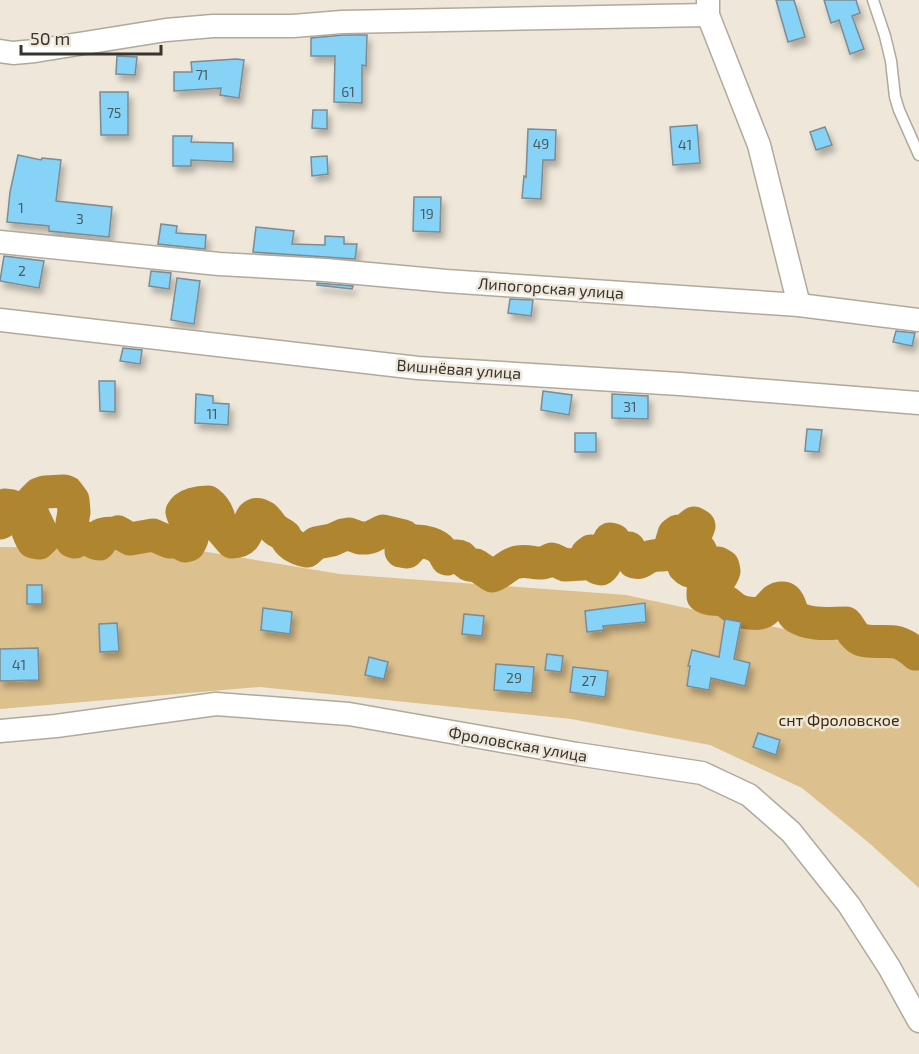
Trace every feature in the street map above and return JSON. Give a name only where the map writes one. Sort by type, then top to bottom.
[{"type":"street","points":[[0,51],[35,51],[166,30],[213,26],[293,26],[342,22],[708,8],[759,145],[800,305]]},
{"type":"street","name":"Липогорская улица","points":[[0,242],[219,264],[325,270],[446,282],[800,305],[919,320]]},
{"type":"street","name":"Вишнёвая улица","points":[[0,320],[418,368],[680,384],[919,403]]},
{"type":"street","name":"Фроловская улица","points":[[0,731],[56,726],[216,704],[349,714],[702,773],[749,795],[791,832],[849,906],[889,967],[919,1021]]},
{"type":"lane","points":[[873,0],[891,61],[899,110],[919,155]]},
{"type":"green space","name":"снт Фроловское","points":[[0,547],[183,548],[340,574],[626,595],[919,658],[919,888],[868,842],[802,788],[710,745],[571,719],[260,687],[0,709]]},
{"type":"building","points":[[776,0],[794,0],[805,37],[788,42]]},
{"type":"building","points":[[824,0],[856,0],[860,13],[852,16],[864,49],[850,54],[839,20],[831,23]]},
{"type":"building","points":[[367,35],[366,66],[362,65],[362,103],[334,102],[335,56],[311,56],[311,38]]},
{"type":"building","points":[[117,56],[137,57],[135,75],[116,74]]},
{"type":"building","points":[[244,60],[239,98],[220,95],[221,88],[174,91],[174,72],[192,72],[191,62]]},
{"type":"building","points":[[100,92],[128,92],[128,135],[101,135]]},
{"type":"building","points":[[313,110],[327,110],[327,129],[312,128]]},
{"type":"building","points":[[697,125],[700,163],[673,165],[670,127]]},
{"type":"building","points":[[825,127],[832,145],[816,150],[810,132]]},
{"type":"building","points":[[528,129],[556,130],[555,160],[543,160],[541,199],[522,198],[524,176],[526,177]]},
{"type":"building","points":[[173,136],[192,136],[191,142],[233,143],[233,162],[191,160],[191,166],[173,166]]},
{"type":"building","points":[[18,155],[41,160],[42,158],[61,160],[56,201],[112,207],[109,237],[49,231],[49,226],[7,222],[10,192]]},
{"type":"building","points":[[327,156],[328,174],[312,176],[311,157]]},
{"type":"building","points":[[414,197],[441,197],[440,232],[413,231]]},
{"type":"building","points":[[161,224],[177,226],[176,233],[206,235],[205,249],[158,244]]},
{"type":"building","points":[[256,227],[294,231],[292,244],[325,245],[325,236],[344,237],[344,244],[357,244],[355,259],[253,252]]},
{"type":"building","points":[[4,256],[44,261],[39,288],[0,281]]},
{"type":"building","points":[[151,271],[171,273],[169,289],[149,286]]},
{"type":"building","points":[[177,278],[200,281],[194,324],[171,320]]},
{"type":"building","points":[[317,283],[353,286],[352,289],[317,285]]},
{"type":"building","points":[[510,299],[533,300],[531,316],[508,313]]},
{"type":"building","points":[[896,331],[915,333],[912,346],[893,342]]},
{"type":"building","points":[[123,348],[142,350],[140,364],[120,361]]},
{"type":"building","points":[[99,381],[115,381],[115,412],[100,411]]},
{"type":"building","points":[[543,391],[572,395],[569,415],[541,410]]},
{"type":"building","points":[[196,394],[213,396],[213,403],[229,404],[228,425],[195,423]]},
{"type":"building","points":[[612,394],[648,396],[648,419],[612,418]]},
{"type":"building","points":[[807,429],[822,430],[819,452],[805,451]]},
{"type":"building","points":[[575,433],[596,433],[596,452],[575,452]]},
{"type":"building","points":[[27,585],[42,585],[42,604],[27,604]]},
{"type":"building","points":[[645,603],[646,622],[603,626],[604,630],[587,632],[585,611]]},
{"type":"building","points":[[263,608],[292,612],[290,634],[261,630]]},
{"type":"building","points":[[464,614],[484,616],[482,636],[462,634]]},
{"type":"building","points":[[725,619],[741,622],[734,659],[750,663],[745,686],[711,678],[709,690],[687,686],[692,650],[719,657]]},
{"type":"building","points":[[117,623],[119,651],[100,652],[99,624]]},
{"type":"building","points":[[38,648],[39,680],[0,681],[0,649]]},
{"type":"building","points":[[547,654],[563,656],[561,672],[545,670]]},
{"type":"building","points":[[369,657],[388,662],[384,679],[365,675]]},
{"type":"building","points":[[496,664],[534,667],[532,693],[494,690]]},
{"type":"building","points":[[573,667],[608,671],[605,697],[570,692]]},
{"type":"building","points":[[758,733],[780,740],[776,755],[753,747]]},
{"type":"waterway","points":[[0,523],[3,517],[1,510],[5,505],[13,506],[22,513],[33,542],[39,543],[44,538],[32,513],[32,501],[45,492],[64,491],[73,500],[73,529],[70,537],[72,541],[75,542],[83,537],[99,544],[101,541],[99,536],[118,532],[130,539],[153,535],[185,546],[189,545],[193,535],[182,512],[190,505],[208,502],[214,507],[220,528],[232,542],[244,538],[250,520],[255,515],[264,517],[291,544],[307,551],[316,543],[343,535],[366,538],[383,531],[404,536],[405,542],[401,551],[407,552],[417,541],[426,542],[439,548],[447,559],[454,556],[462,557],[469,565],[476,565],[492,576],[511,564],[523,561],[542,563],[552,559],[565,565],[583,564],[587,554],[591,551],[595,554],[595,565],[601,569],[606,563],[607,546],[610,539],[614,540],[614,548],[618,550],[629,548],[634,562],[640,562],[652,556],[667,554],[672,548],[674,534],[694,523],[699,526],[694,539],[695,546],[702,554],[684,563],[684,567],[696,572],[718,563],[723,566],[724,571],[718,581],[703,592],[706,598],[725,601],[739,610],[753,613],[763,612],[776,600],[785,598],[794,615],[802,620],[846,623],[854,635],[861,640],[898,643],[916,654],[919,653]]}]
